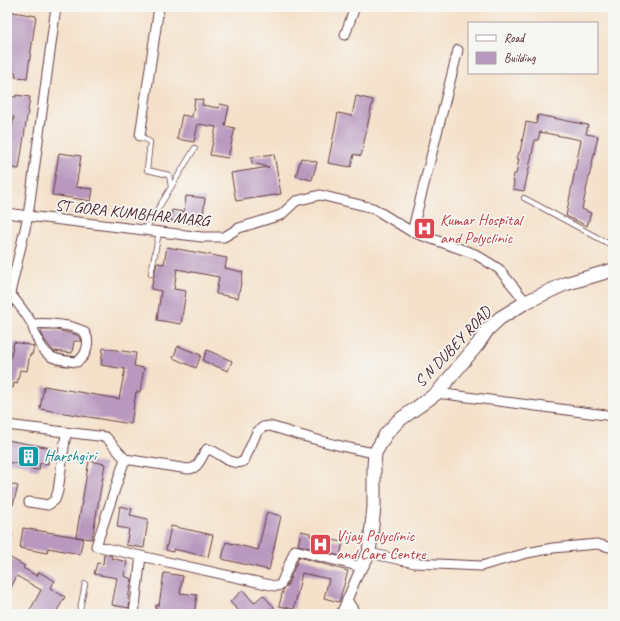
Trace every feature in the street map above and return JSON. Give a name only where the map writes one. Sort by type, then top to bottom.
[{"type":"street","points":[[7,306],[28,216],[56,7]]},
{"type":"street","points":[[140,136],[159,7]]},
{"type":"street","points":[[345,34],[355,7]]},
{"type":"street","points":[[412,232],[458,50]]},
{"type":"street","name":"ST GORA KUMBHAR MARG","points":[[7,213],[202,237],[224,237],[238,228],[281,215],[296,201],[320,195],[373,208],[412,232],[475,254],[499,269],[526,302]]},
{"type":"street","name":"S N DUBEY ROAD","points":[[361,567],[370,553],[374,508],[375,453],[386,434],[398,421],[437,393],[478,344],[488,329],[500,318],[526,302],[565,284],[613,270]]},
{"type":"street","points":[[10,293],[32,324],[36,336],[50,357],[78,362],[84,356],[88,341],[84,332],[54,324],[32,324]]},
{"type":"street","points":[[437,393],[613,416]]},
{"type":"street","points":[[7,425],[106,437],[124,459],[193,469],[196,467],[207,449],[212,450],[234,463],[244,461],[257,432],[263,427],[270,426],[318,442],[375,453]]},
{"type":"street","points":[[29,502],[48,505],[55,500],[58,491],[66,433]]},
{"type":"street","points":[[124,459],[96,546],[275,586],[281,584],[294,550],[361,567],[341,614]]},
{"type":"street","points":[[370,553],[414,563],[486,566],[527,553],[553,548],[597,544],[613,548]]},
{"type":"street","points":[[134,614],[141,556]]},
{"type":"street","points":[[347,600],[356,614]]},
{"type":"lane","points":[[140,136],[150,142],[147,170],[169,175],[171,187]]},
{"type":"lane","points":[[145,230],[195,148]]},
{"type":"lane","points":[[524,198],[613,246]]},
{"type":"lane","points":[[151,274],[159,232]]},
{"type":"lane","points":[[78,614],[85,584]]},
{"type":"building","points":[[7,11],[36,16],[27,78],[15,77],[16,73],[7,72]]},
{"type":"building","points":[[16,95],[30,97],[19,169],[7,167],[7,133],[11,134],[14,117],[7,116],[7,96],[16,97]]},
{"type":"building","points":[[356,96],[373,100],[361,156],[354,154],[351,167],[328,163],[338,113],[352,116]]},
{"type":"building","points":[[195,99],[203,100],[202,105],[219,108],[220,104],[229,106],[225,126],[235,128],[228,158],[210,155],[216,127],[198,124],[194,142],[177,139],[182,115],[192,117]]},
{"type":"building","points":[[538,115],[588,125],[586,134],[598,136],[582,209],[591,213],[587,226],[566,216],[581,140],[540,132],[538,140],[535,140],[524,191],[513,189],[514,174],[516,174],[519,159],[517,159],[520,152],[526,122],[536,124]]},
{"type":"building","points":[[59,153],[81,156],[76,187],[93,189],[91,201],[52,195]]},
{"type":"building","points":[[274,154],[281,194],[236,201],[231,173],[269,167],[252,163],[251,157]]},
{"type":"building","points":[[301,158],[317,162],[312,180],[296,176]]},
{"type":"building","points":[[186,196],[205,198],[202,225],[171,221],[172,210],[184,212]]},
{"type":"building","points":[[422,219],[433,224],[430,232],[419,228]]},
{"type":"building","points":[[167,247],[227,258],[225,268],[243,272],[238,298],[216,294],[219,277],[177,269],[174,289],[186,291],[181,324],[157,320],[161,291],[151,289],[157,263],[164,264]]},
{"type":"building","points":[[41,330],[56,330],[74,334],[80,337],[82,341],[74,341],[72,353],[53,351],[45,341]]},
{"type":"building","points":[[14,342],[34,346],[32,355],[30,354],[27,371],[20,370],[17,384],[14,383],[13,388],[7,387],[7,374]]},
{"type":"building","points":[[178,346],[201,355],[196,368],[173,358]]},
{"type":"building","points":[[103,348],[136,353],[134,366],[144,368],[140,392],[136,392],[131,424],[40,409],[44,386],[119,399],[125,369],[101,365]]},
{"type":"building","points":[[207,350],[232,361],[228,371],[203,361]]},
{"type":"building","name":"Harshgiri","points":[[7,440],[51,448],[48,464],[40,463],[39,470],[30,469],[31,466],[7,462]]},
{"type":"building","points":[[89,461],[105,464],[92,539],[76,537]]},
{"type":"building","name":"Harshgiri","points":[[7,483],[18,486],[13,505],[7,504]]},
{"type":"building","points":[[120,506],[132,509],[130,515],[148,519],[144,548],[126,545],[129,529],[117,527]]},
{"type":"building","points":[[267,512],[281,516],[269,570],[222,559],[226,542],[258,550]]},
{"type":"building","points":[[171,526],[213,535],[208,557],[173,549],[173,552],[166,550]]},
{"type":"building","points":[[23,528],[83,538],[80,554],[48,548],[47,553],[20,548]]},
{"type":"building","points":[[301,531],[310,533],[310,536],[343,542],[340,556],[298,545]]},
{"type":"building","points":[[104,554],[112,556],[111,558],[127,562],[124,576],[132,579],[128,599],[130,600],[129,608],[112,605],[117,578],[94,574],[97,563],[103,564]]},
{"type":"building","points":[[7,556],[25,566],[23,568],[37,576],[39,572],[55,581],[50,588],[65,597],[55,614],[28,614],[41,590],[17,576],[7,594]]},
{"type":"building","points":[[299,557],[348,571],[339,602],[324,598],[329,579],[302,573],[294,609],[279,606],[283,590],[287,586]]},
{"type":"building","points":[[164,573],[183,576],[180,593],[197,595],[194,614],[180,611],[179,614],[155,614],[156,605],[159,605]]},
{"type":"building","points":[[243,590],[254,603],[263,595],[274,607],[267,614],[242,614],[230,602]]},
{"type":"place","name":"Kumar Hospital and Polyclinic","points":[[425,229]]},
{"type":"place","name":"Harshgiri","points":[[29,456]]},
{"type":"place","name":"Vijay Polyclinic and Care Centre","points":[[320,545]]}]
